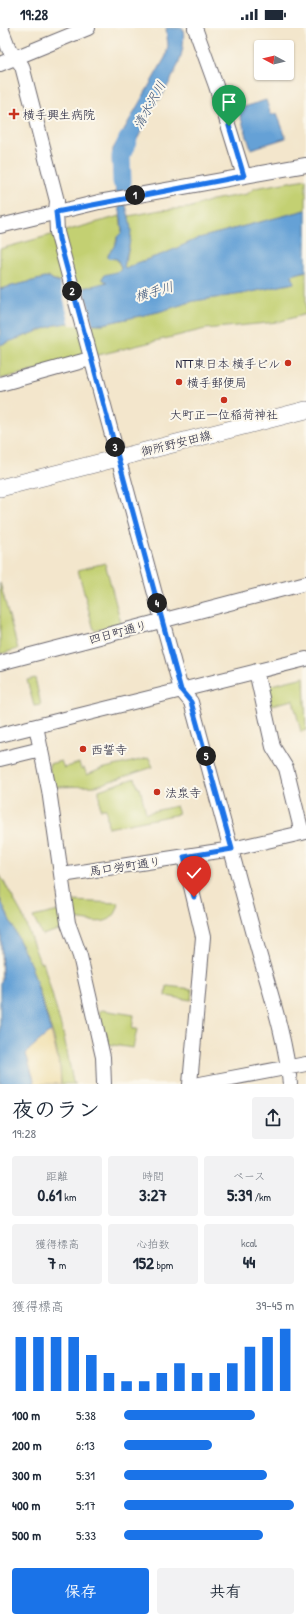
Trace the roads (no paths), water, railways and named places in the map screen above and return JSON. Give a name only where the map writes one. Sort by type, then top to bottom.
[{"type":"main road","name":"御所野安田線","points":[[0,488],[306,410]]},
{"type":"street","points":[[1,28],[9,50],[22,66],[57,201],[56,212],[59,239],[90,359],[181,690],[191,702],[232,849],[289,1069],[290,1084]]},
{"type":"street","points":[[0,64],[88,28]]},
{"type":"street","points":[[195,28],[216,86],[244,176]]},
{"type":"street","points":[[0,226],[56,212],[306,165]]},
{"type":"street","points":[[0,384],[90,359]]},
{"type":"street","name":"四日町通り","points":[[0,663],[306,583]]},
{"type":"street","points":[[0,735],[306,659]]},
{"type":"street","points":[[256,671],[273,747],[286,768],[304,833]]},
{"type":"street","points":[[36,726],[62,875],[68,923],[80,956],[103,1057],[104,1084]]},
{"type":"street","points":[[0,759],[41,749]]},
{"type":"street","name":"馬口労町通り","points":[[62,875],[232,849],[304,833]]},
{"type":"street","points":[[184,857],[203,937],[190,1084]]},
{"type":"street","points":[[200,1084],[289,1069],[306,1064]]},
{"type":"water","name":"横手川","points":[[166,28],[183,28],[183,48],[178,66],[160,100],[157,99],[147,118],[149,119],[123,163],[118,163],[119,178],[131,230],[124,267],[126,269],[137,263],[166,253],[199,238],[306,210],[306,271],[292,275],[294,283],[242,294],[194,301],[158,312],[103,324],[67,323],[55,325],[0,345],[0,289],[49,277],[56,282],[85,288],[107,282],[102,279],[104,275],[120,271],[121,267],[117,259],[108,258],[108,255],[117,242],[117,237],[122,232],[120,211],[114,181],[112,160],[113,149],[166,56],[168,46]]},
{"type":"water","points":[[266,100],[271,115],[277,113],[286,138],[251,149],[238,109]]},
{"type":"water","points":[[0,899],[31,966],[51,1031],[26,1054],[34,1080],[33,1084],[0,1084],[0,983],[2,980]]},
{"type":"waterway","name":"清水沢川","points":[[122,182],[121,156],[128,139]]},
{"type":"place","name":"横手興生病院","points":[[14,114]]},
{"type":"place","name":"NTT東日本 横手ビル","points":[[288,363]]},
{"type":"place","name":"横手郵便局","points":[[179,382]]},
{"type":"place","name":"大町正一位稲荷神社","points":[[224,400]]},
{"type":"place","name":"西誓寺","points":[[83,749]]},
{"type":"place","name":"法泉寺","points":[[157,792]]}]
